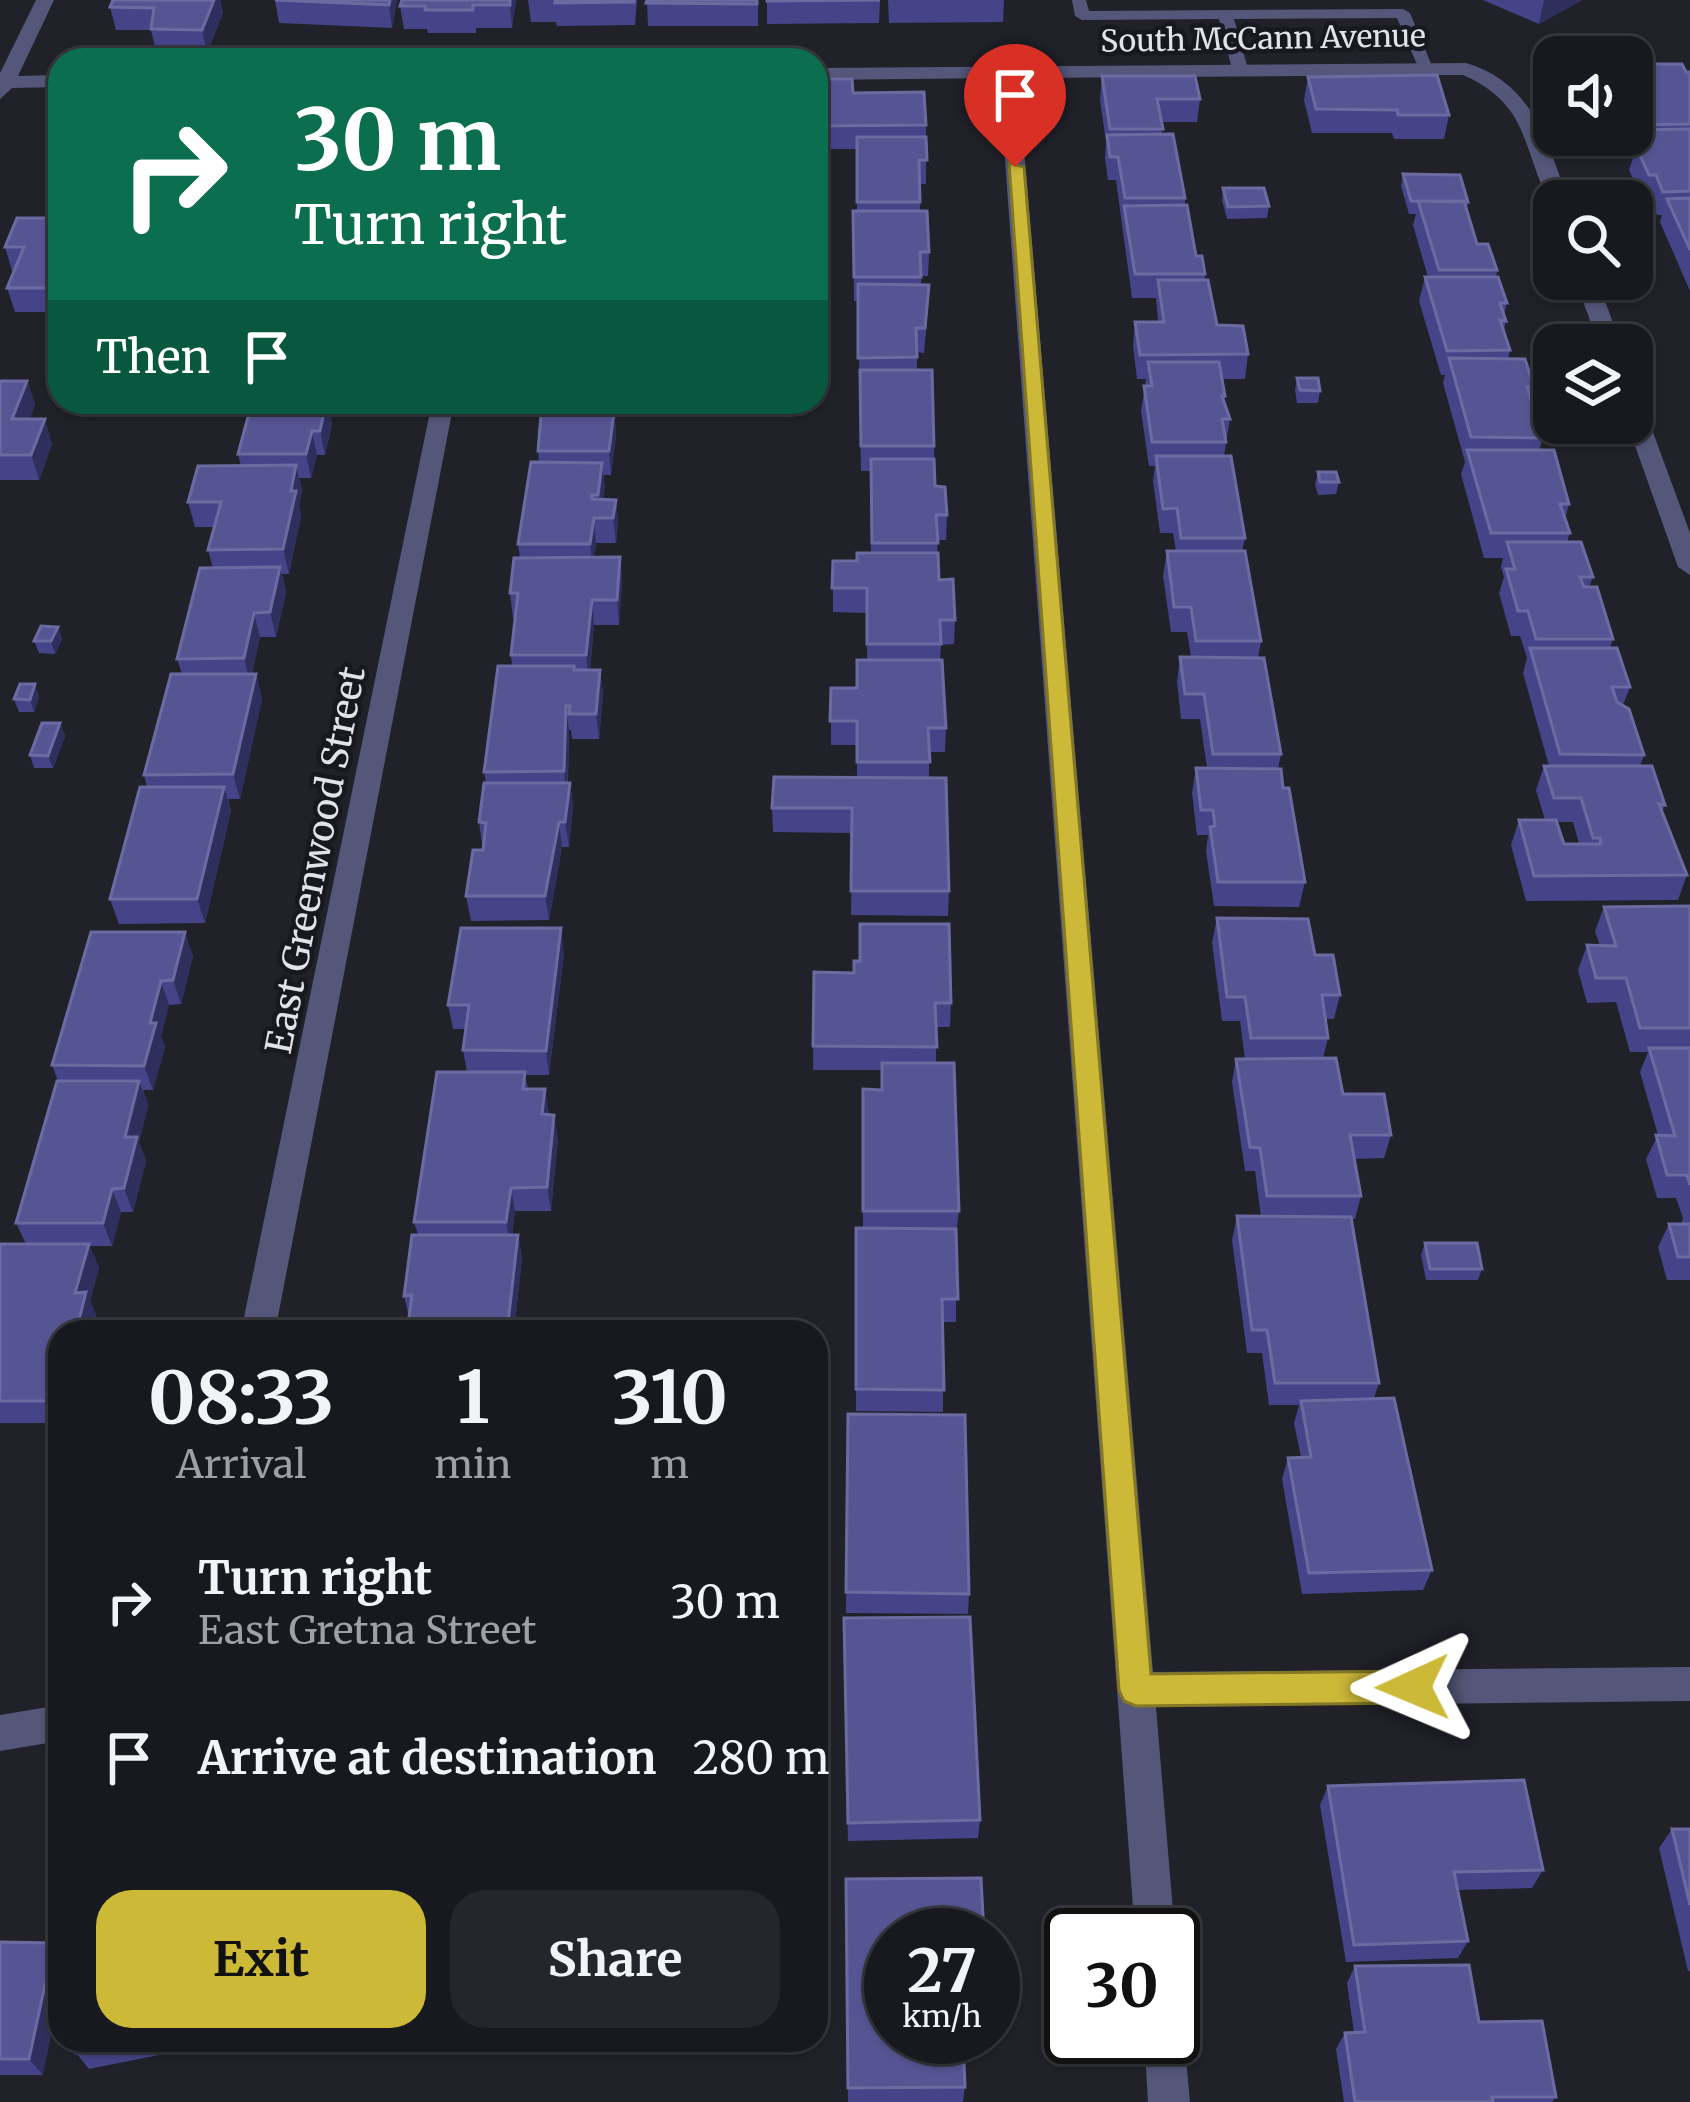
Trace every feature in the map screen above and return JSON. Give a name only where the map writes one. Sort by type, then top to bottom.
[{"type":"street","points":[[2,86],[45,0]]},
{"type":"street","name":"South McCann Avenue","points":[[828,74],[1466,69],[1492,79],[1526,110],[1551,180]]},
{"type":"street","points":[[1007,72],[1153,1908]]},
{"type":"street","points":[[2,86],[48,82]]},
{"type":"street","name":"East Greenwood Street","points":[[260,1320],[440,414]]},
{"type":"street","points":[[1646,444],[1690,567]]},
{"type":"street","points":[[1136,1690],[1690,1684]]},
{"type":"street","points":[[0,1733],[48,1725]]},
{"type":"street","points":[[1166,2064],[1169,2102]]},
{"type":"lane","points":[[1079,0],[1082,16],[1225,15],[1296,7],[1403,13],[1424,66]]},
{"type":"lane","points":[[1225,15],[1240,69]]},
{"type":"building","points":[[113,0],[214,0],[202,30],[151,29],[154,8],[110,7]]},
{"type":"building","points":[[275,0],[390,0],[389,5]]},
{"type":"building","points":[[402,0],[510,0],[510,5],[425,10],[425,6],[400,6]]},
{"type":"building","points":[[634,0],[634,2],[555,3]]},
{"type":"building","points":[[757,0],[757,4],[646,3]]},
{"type":"building","points":[[1653,64],[1682,64],[1690,72],[1690,124],[1653,125]]},
{"type":"building","points":[[1437,75],[1449,115],[1316,109],[1308,77]]},
{"type":"building","points":[[1102,76],[1195,76],[1200,99],[1157,99],[1163,129],[1110,129]]},
{"type":"building","points":[[828,79],[852,79],[853,93],[924,92],[926,125],[828,126]]},
{"type":"building","points":[[1690,129],[1690,191],[1663,192],[1656,175],[1649,175],[1640,156],[1653,156],[1653,130]]},
{"type":"building","points":[[1173,134],[1185,198],[1125,198],[1118,157],[1110,157],[1107,135]]},
{"type":"building","points":[[857,137],[926,137],[927,160],[919,160],[920,202],[857,202]]},
{"type":"building","points":[[1403,174],[1460,175],[1468,202],[1411,201]]},
{"type":"building","points":[[1223,188],[1264,188],[1269,206],[1228,207]]},
{"type":"building","points":[[1690,198],[1690,250],[1667,199]]},
{"type":"building","points":[[1418,201],[1464,201],[1477,244],[1488,244],[1497,270],[1439,270]]},
{"type":"building","points":[[1187,205],[1196,256],[1202,256],[1205,274],[1135,274],[1124,206]]},
{"type":"building","points":[[853,211],[927,211],[929,252],[920,252],[921,277],[854,277]]},
{"type":"building","points":[[17,218],[48,218],[48,288],[7,288],[24,247],[5,247]]},
{"type":"building","points":[[1425,277],[1498,277],[1507,303],[1500,303],[1506,321],[1500,320],[1510,350],[1447,351]]},
{"type":"building","points":[[1158,280],[1208,280],[1217,325],[1243,326],[1248,354],[1140,355],[1135,322],[1164,322]]},
{"type":"building","points":[[858,284],[929,285],[925,328],[916,328],[917,357],[858,358]]},
{"type":"building","points":[[1449,358],[1525,359],[1533,384],[1527,387],[1533,406],[1533,438],[1471,437]]},
{"type":"building","points":[[1148,362],[1219,362],[1230,419],[1222,419],[1226,442],[1152,442],[1144,386],[1152,386]]},
{"type":"building","points":[[860,370],[932,370],[934,446],[861,446]]},
{"type":"building","points":[[1297,378],[1318,378],[1320,391],[1300,390]]},
{"type":"building","points":[[0,381],[27,381],[12,419],[45,419],[31,455],[0,455]]},
{"type":"building","points":[[249,414],[324,414],[320,431],[312,431],[306,454],[238,454]]},
{"type":"building","points":[[541,414],[614,414],[609,451],[538,451]]},
{"type":"building","points":[[1467,450],[1554,450],[1569,504],[1560,504],[1570,533],[1491,533]]},
{"type":"building","points":[[1156,456],[1231,456],[1245,538],[1181,538],[1177,508],[1163,509]]},
{"type":"building","points":[[871,459],[934,459],[935,486],[945,487],[947,515],[936,515],[938,543],[872,543]]},
{"type":"building","points":[[531,462],[602,463],[598,495],[592,499],[616,500],[613,518],[594,518],[590,544],[518,544]]},
{"type":"building","points":[[296,465],[291,491],[296,491],[283,549],[208,550],[221,502],[188,502],[198,466]]},
{"type":"building","points":[[1318,472],[1336,472],[1339,482],[1320,482]]},
{"type":"building","points":[[1507,542],[1581,542],[1593,577],[1580,577],[1584,587],[1597,587],[1613,639],[1536,639],[1528,611],[1518,611],[1506,569],[1515,569]]},
{"type":"building","points":[[1167,551],[1245,551],[1261,641],[1196,641],[1191,607],[1174,607]]},
{"type":"building","points":[[857,553],[938,553],[939,580],[953,579],[955,620],[940,620],[941,644],[867,644],[867,588],[832,588],[833,561],[857,561]]},
{"type":"building","points":[[620,557],[617,600],[592,600],[586,655],[511,655],[518,593],[510,593],[514,558]]},
{"type":"building","points":[[280,567],[270,612],[254,613],[244,658],[177,659],[200,568]]},
{"type":"building","points":[[41,626],[58,627],[51,641],[34,641]]},
{"type":"building","points":[[1530,648],[1617,648],[1630,687],[1612,687],[1617,702],[1629,709],[1644,755],[1560,754]]},
{"type":"building","points":[[1180,657],[1264,658],[1281,754],[1213,754],[1204,694],[1185,694]]},
{"type":"building","points":[[857,660],[942,660],[946,728],[928,728],[930,762],[857,762],[857,721],[830,721],[831,688],[857,688]]},
{"type":"building","points":[[498,666],[600,670],[596,714],[569,714],[570,706],[566,706],[564,771],[484,772]]},
{"type":"building","points":[[171,674],[256,674],[233,774],[144,775]]},
{"type":"building","points":[[20,684],[35,684],[30,700],[14,699]]},
{"type":"building","points":[[42,723],[60,723],[48,756],[30,755]]},
{"type":"building","points":[[1544,766],[1652,766],[1665,805],[1659,804],[1687,875],[1534,876],[1519,820],[1556,820],[1564,844],[1601,844],[1600,838],[1593,838],[1581,798],[1554,798]]},
{"type":"building","points":[[1196,768],[1281,769],[1283,788],[1289,788],[1305,882],[1218,882],[1210,827],[1215,826],[1213,810],[1201,810]]},
{"type":"building","points":[[774,777],[946,778],[949,891],[851,891],[852,808],[772,808]]},
{"type":"building","points":[[484,783],[570,783],[545,896],[466,896],[473,850],[483,850],[486,823],[479,822]]},
{"type":"building","points":[[140,787],[224,787],[197,899],[110,899]]},
{"type":"building","points":[[1690,906],[1690,1028],[1640,1028],[1626,978],[1596,978],[1587,945],[1616,946],[1604,907]]},
{"type":"building","points":[[1217,918],[1308,919],[1315,955],[1333,955],[1340,995],[1322,995],[1328,1038],[1251,1038],[1245,997],[1227,997]]},
{"type":"building","points":[[860,924],[949,924],[951,1003],[935,1003],[937,1047],[813,1046],[814,972],[854,973],[854,961],[860,961]]},
{"type":"building","points":[[461,928],[561,928],[546,1051],[463,1050],[469,1005],[448,1005]]},
{"type":"building","points":[[91,932],[185,932],[173,980],[161,981],[144,1066],[52,1065]]},
{"type":"building","points":[[1649,1048],[1690,1048],[1690,1185],[1687,1175],[1667,1175],[1656,1135],[1675,1136]]},
{"type":"building","points":[[1336,1058],[1343,1094],[1384,1094],[1391,1135],[1350,1135],[1361,1196],[1267,1196],[1260,1148],[1250,1147],[1236,1059]]},
{"type":"building","points":[[882,1063],[954,1063],[959,1211],[863,1211],[863,1089],[882,1090]]},
{"type":"building","points":[[437,1072],[525,1072],[523,1089],[545,1089],[542,1114],[554,1115],[547,1187],[511,1188],[506,1222],[414,1222]]},
{"type":"building","points":[[57,1081],[139,1081],[125,1137],[137,1137],[124,1188],[112,1189],[103,1223],[16,1223]]},
{"type":"building","points":[[1237,1216],[1351,1217],[1379,1383],[1275,1383],[1267,1330],[1252,1330]]},
{"type":"building","points":[[1669,1224],[1690,1224],[1690,1257],[1678,1257]]},
{"type":"building","points":[[856,1228],[956,1229],[958,1299],[942,1299],[944,1390],[856,1389]]},
{"type":"building","points":[[412,1235],[518,1235],[508,1320],[409,1320],[412,1295],[404,1296]]},
{"type":"building","points":[[1425,1243],[1477,1243],[1482,1269],[1430,1269]]},
{"type":"building","points":[[0,1244],[89,1244],[75,1293],[86,1292],[79,1320],[48,1320],[47,1401],[0,1401]]},
{"type":"building","points":[[1394,1398],[1432,1570],[1309,1573],[1288,1458],[1311,1457],[1301,1401]]},
{"type":"building","points":[[848,1414],[965,1415],[969,1594],[846,1592]]},
{"type":"building","points":[[970,1617],[980,1820],[848,1823],[844,1618]]},
{"type":"building","points":[[1524,1780],[1543,1870],[1454,1872],[1468,1941],[1354,1945],[1328,1786]]},
{"type":"building","points":[[1672,1829],[1690,1829],[1690,1905]]},
{"type":"building","points":[[981,1878],[983,1908],[864,1908],[864,2064],[964,2064],[965,2087],[848,2088],[846,1879]]},
{"type":"building","points":[[0,1942],[48,1943],[48,1971],[29,2059],[0,2059]]},
{"type":"building","points":[[1469,1965],[1479,2022],[1542,2021],[1556,2097],[1355,2102],[1345,2033],[1365,2032],[1355,1966]]},
{"type":"route","points":[[1015,167],[1136,1690],[1413,1687]]}]
